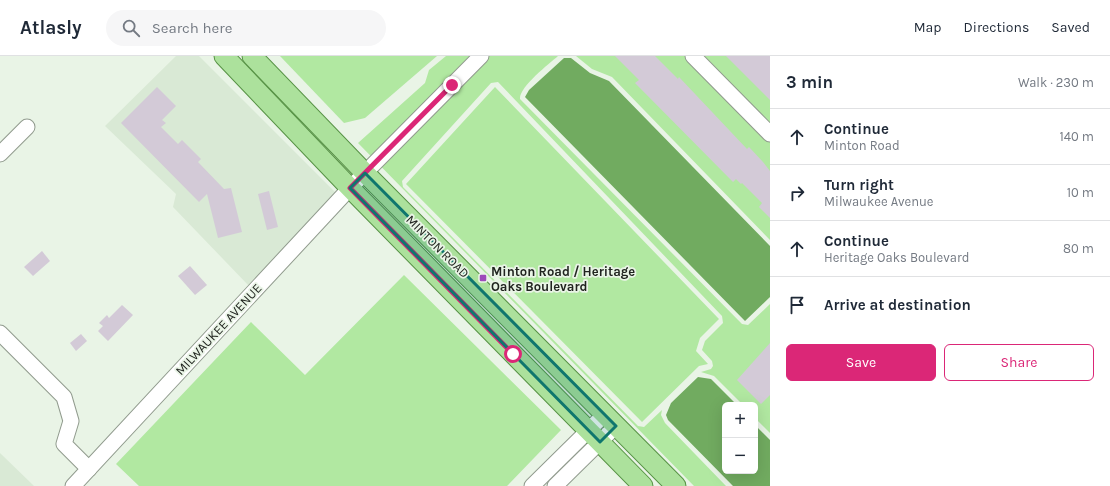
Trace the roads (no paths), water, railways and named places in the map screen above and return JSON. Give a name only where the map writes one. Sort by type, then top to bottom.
[{"type":"main road","name":"MINTON ROAD","points":[[224,56],[350,188],[644,486]]},
{"type":"main road","name":"MINTON ROAD","points":[[252,56],[365,173],[676,486]]},
{"type":"street","name":"MILWAUKEE AVENUE","points":[[73,486],[350,188],[481,56]]},
{"type":"street","points":[[693,56],[770,134]]},
{"type":"street","points":[[0,154],[27,127]]},
{"type":"street","points":[[0,333],[64,396],[71,421],[64,444],[89,469]]},
{"type":"street","points":[[548,470],[557,484],[594,436],[610,420]]},
{"type":"street","points":[[532,486],[548,470],[594,436]]},
{"type":"place","name":"Minton Road / Heritage Oaks Boulevard","points":[[483,278]]}]
